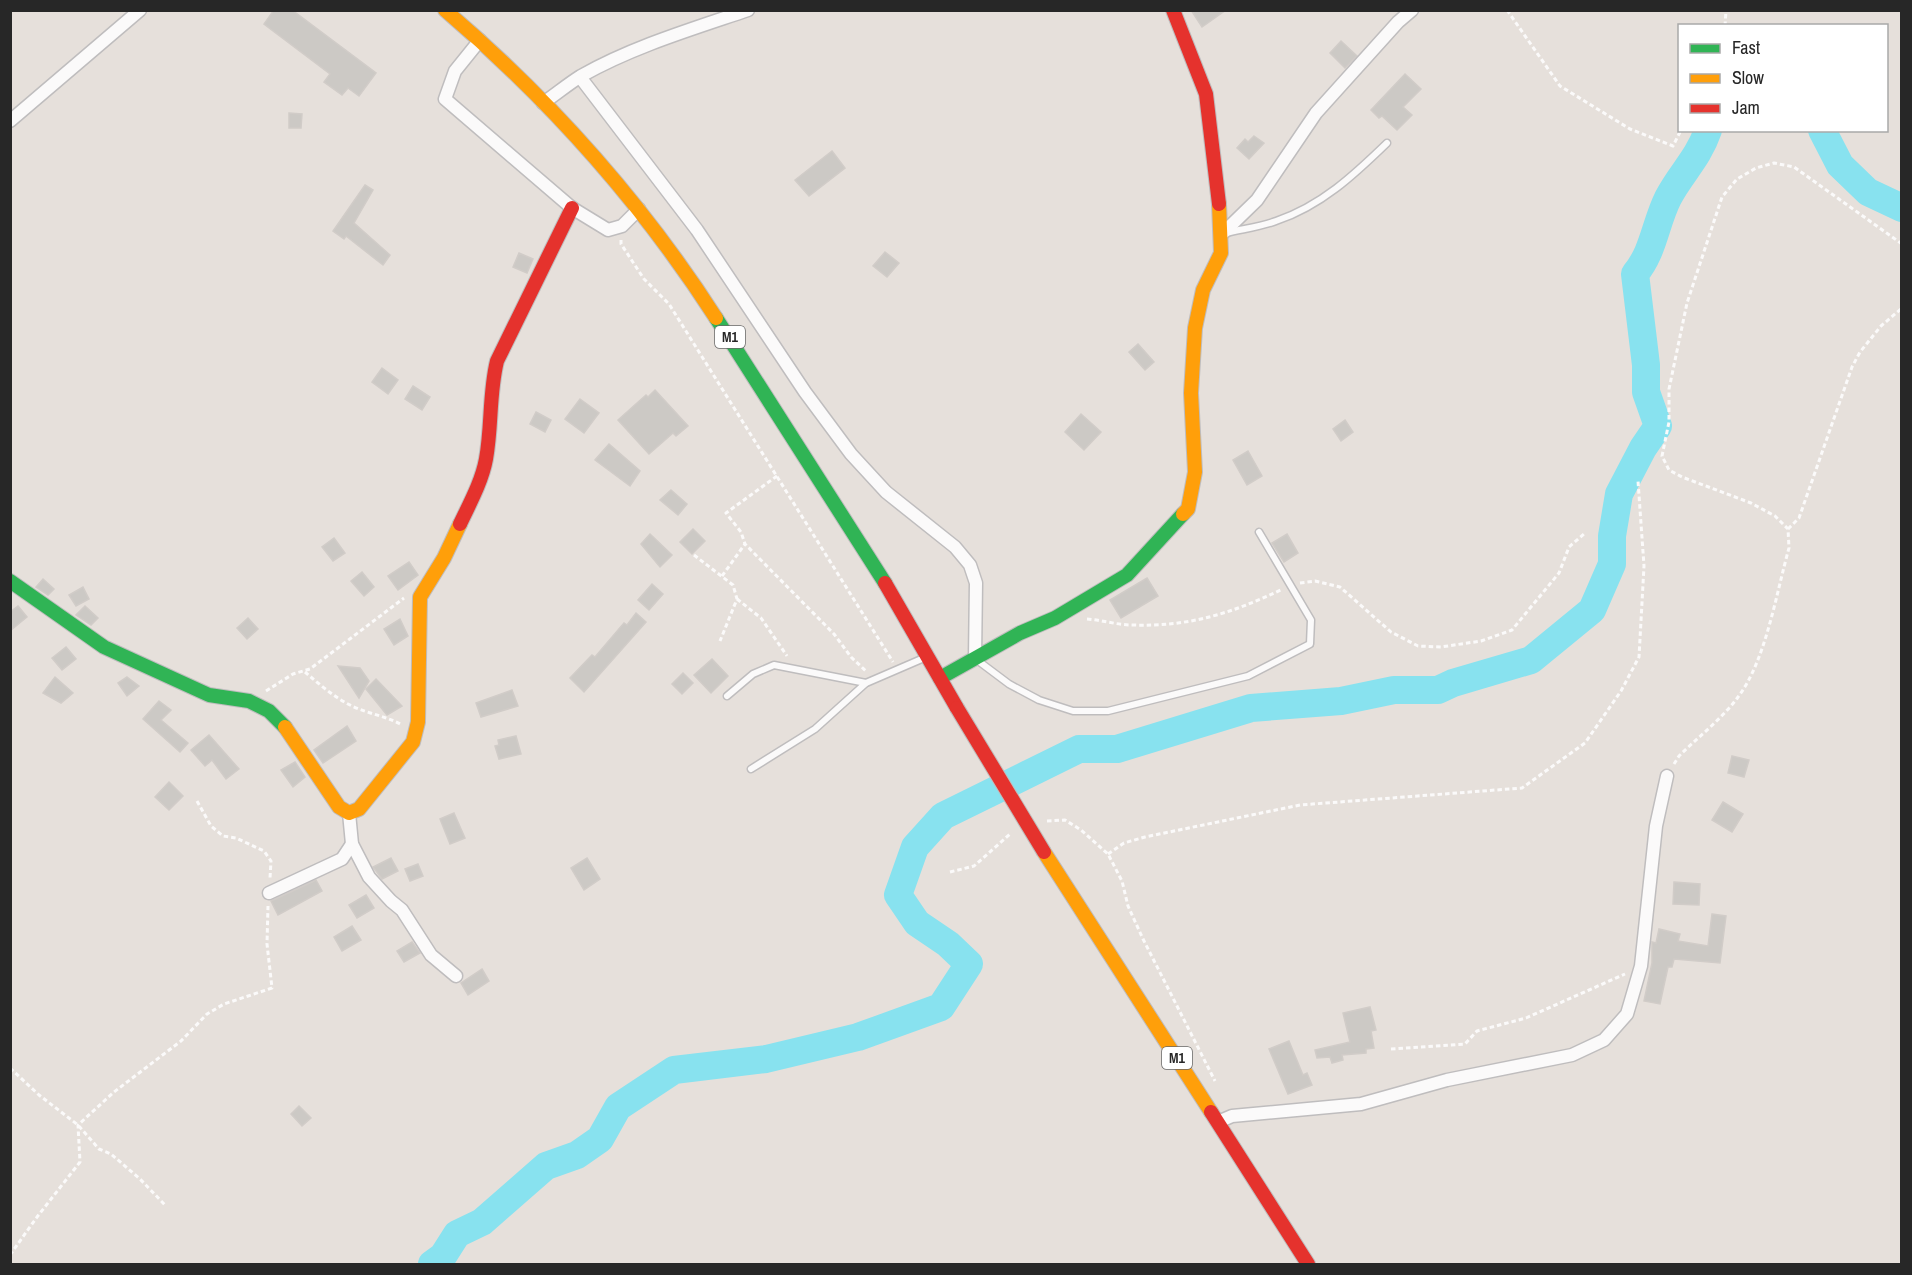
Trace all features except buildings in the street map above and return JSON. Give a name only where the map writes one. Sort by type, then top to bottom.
[{"type":"main road","name":"M1","points":[[445,10],[480,40],[609,171],[720,320],[870,556],[927,657],[1044,852],[1308,1264]]},
{"type":"main road","points":[[940,678],[1055,618],[1127,575],[1188,509],[1195,471],[1191,393],[1195,328],[1203,291],[1221,253],[1222,234],[1206,94],[1173,10]]},
{"type":"main road","points":[[10,581],[62,620],[104,647],[209,695],[249,701],[268,711],[284,726],[339,807],[349,813],[360,809],[413,742],[416,730],[420,597],[444,558],[478,485],[486,459],[492,382],[497,361],[572,208]]},
{"type":"street","points":[[10,121],[140,10]]},
{"type":"street","points":[[543,104],[580,77],[678,34],[748,10]]},
{"type":"street","points":[[1222,234],[1257,200],[1316,112],[1398,22],[1412,10]]},
{"type":"street","points":[[480,40],[455,70],[445,99],[572,208],[608,230],[622,226],[639,209]]},
{"type":"street","points":[[580,77],[697,230],[806,392],[851,454],[886,492],[941,535],[970,565],[976,584],[975,658]]},
{"type":"street","points":[[1218,1122],[1232,1116],[1361,1104],[1447,1080],[1572,1054],[1604,1040],[1627,1014],[1641,966],[1656,826],[1667,776]]},
{"type":"street","points":[[349,813],[352,844],[369,877],[402,910],[431,955],[456,976]]},
{"type":"street","points":[[269,893],[342,859],[352,844]]},
{"type":"lane","points":[[1222,234],[1275,222],[1305,209],[1347,182],[1387,143]]},
{"type":"lane","points":[[975,658],[1009,684],[1039,700],[1073,711],[1108,711],[1248,676],[1310,644],[1311,620],[1259,532]]},
{"type":"lane","points":[[751,769],[815,729],[866,683],[927,657]]},
{"type":"lane","points":[[727,696],[753,674],[774,665],[795,668],[815,675],[866,683]]},
{"type":"path","points":[[1507,10],[1560,86],[1582,102],[1630,129],[1673,146],[1680,132]]},
{"type":"path","points":[[1667,776],[1679,756],[1737,699],[1759,660],[1789,548],[1788,530],[1775,516],[1751,503],[1676,474],[1669,470],[1662,456],[1669,422],[1669,389],[1687,303],[1722,197],[1737,179],[1756,168],[1774,163],[1794,167],[1902,244]]},
{"type":"path","points":[[622,226],[621,244],[644,279],[669,304],[754,445],[777,476],[897,669]]},
{"type":"path","points":[[1788,530],[1799,518],[1860,352],[1881,326],[1902,308]]},
{"type":"path","points":[[777,476],[726,513],[741,532],[745,544],[834,634],[850,657],[875,679]]},
{"type":"path","points":[[1107,854],[1124,843],[1145,837],[1300,805],[1522,788],[1585,743],[1621,691],[1640,657],[1644,566],[1638,481]]},
{"type":"path","points":[[1084,619],[1129,625],[1199,621],[1245,607],[1291,585],[1315,581],[1340,587],[1391,632],[1418,646],[1441,647],[1481,641],[1512,630],[1559,573],[1569,548],[1585,533]]},
{"type":"path","points":[[722,576],[745,544]]},
{"type":"path","points":[[694,555],[733,585],[737,599],[761,618],[795,668]]},
{"type":"path","points":[[249,701],[293,674],[305,672],[404,598],[420,597]]},
{"type":"path","points":[[720,640],[737,599]]},
{"type":"path","points":[[305,672],[321,687],[352,706],[388,717],[416,730]]},
{"type":"path","points":[[78,1125],[114,1092],[181,1041],[207,1014],[224,1004],[272,988],[267,944],[271,861],[264,851],[236,838],[223,836],[211,826],[196,801]]},
{"type":"path","points":[[1391,1049],[1465,1044],[1477,1031],[1526,1018],[1641,966]]},
{"type":"path","points":[[10,1068],[39,1095],[78,1125],[89,1140],[140,1179],[165,1205]]},
{"type":"path","points":[[10,1255],[80,1162],[78,1125]]},
{"type":"waterway","points":[[432,1264],[443,1256],[457,1234],[482,1222],[546,1166],[577,1155],[600,1139],[618,1107],[674,1070],[766,1059],[858,1037],[941,1007],[969,964],[948,944],[917,923],[898,895],[915,847],[943,816],[1079,749],[1117,749],[1251,708],[1341,701],[1394,690],[1438,690],[1453,683],[1531,660],[1592,610],[1612,564],[1612,536],[1619,494],[1643,448],[1658,426],[1646,392],[1646,365],[1635,274],[1650,247],[1668,198],[1707,132]]},
{"type":"waterway","points":[[1823,132],[1840,165],[1868,192],[1902,208]]},
{"type":"traffic: fast","points":[[716,318],[885,583]]},
{"type":"traffic: fast","points":[[940,678],[1020,633],[1055,618],[1127,575],[1183,514]]},
{"type":"traffic: fast","points":[[10,581],[104,647],[209,695],[249,701],[269,711],[285,727]]},
{"type":"traffic: slow","points":[[445,10],[521,80],[592,154],[657,234],[716,318]]},
{"type":"traffic: slow","points":[[1183,514],[1188,509],[1195,472],[1191,393],[1195,328],[1203,290],[1221,253],[1219,204]]},
{"type":"traffic: slow","points":[[285,727],[339,807],[349,813],[359,809],[413,742],[418,722],[420,597],[444,558],[460,524]]},
{"type":"traffic: slow","points":[[1044,852],[1211,1112]]},
{"type":"traffic: jam","points":[[1173,10],[1206,94],[1219,204]]},
{"type":"traffic: jam","points":[[460,524],[484,467],[497,361],[572,208]]},
{"type":"traffic: jam","points":[[885,583],[957,708]]},
{"type":"traffic: jam","points":[[957,708],[1044,852]]},
{"type":"traffic: jam","points":[[1211,1112],[1308,1264]]}]
